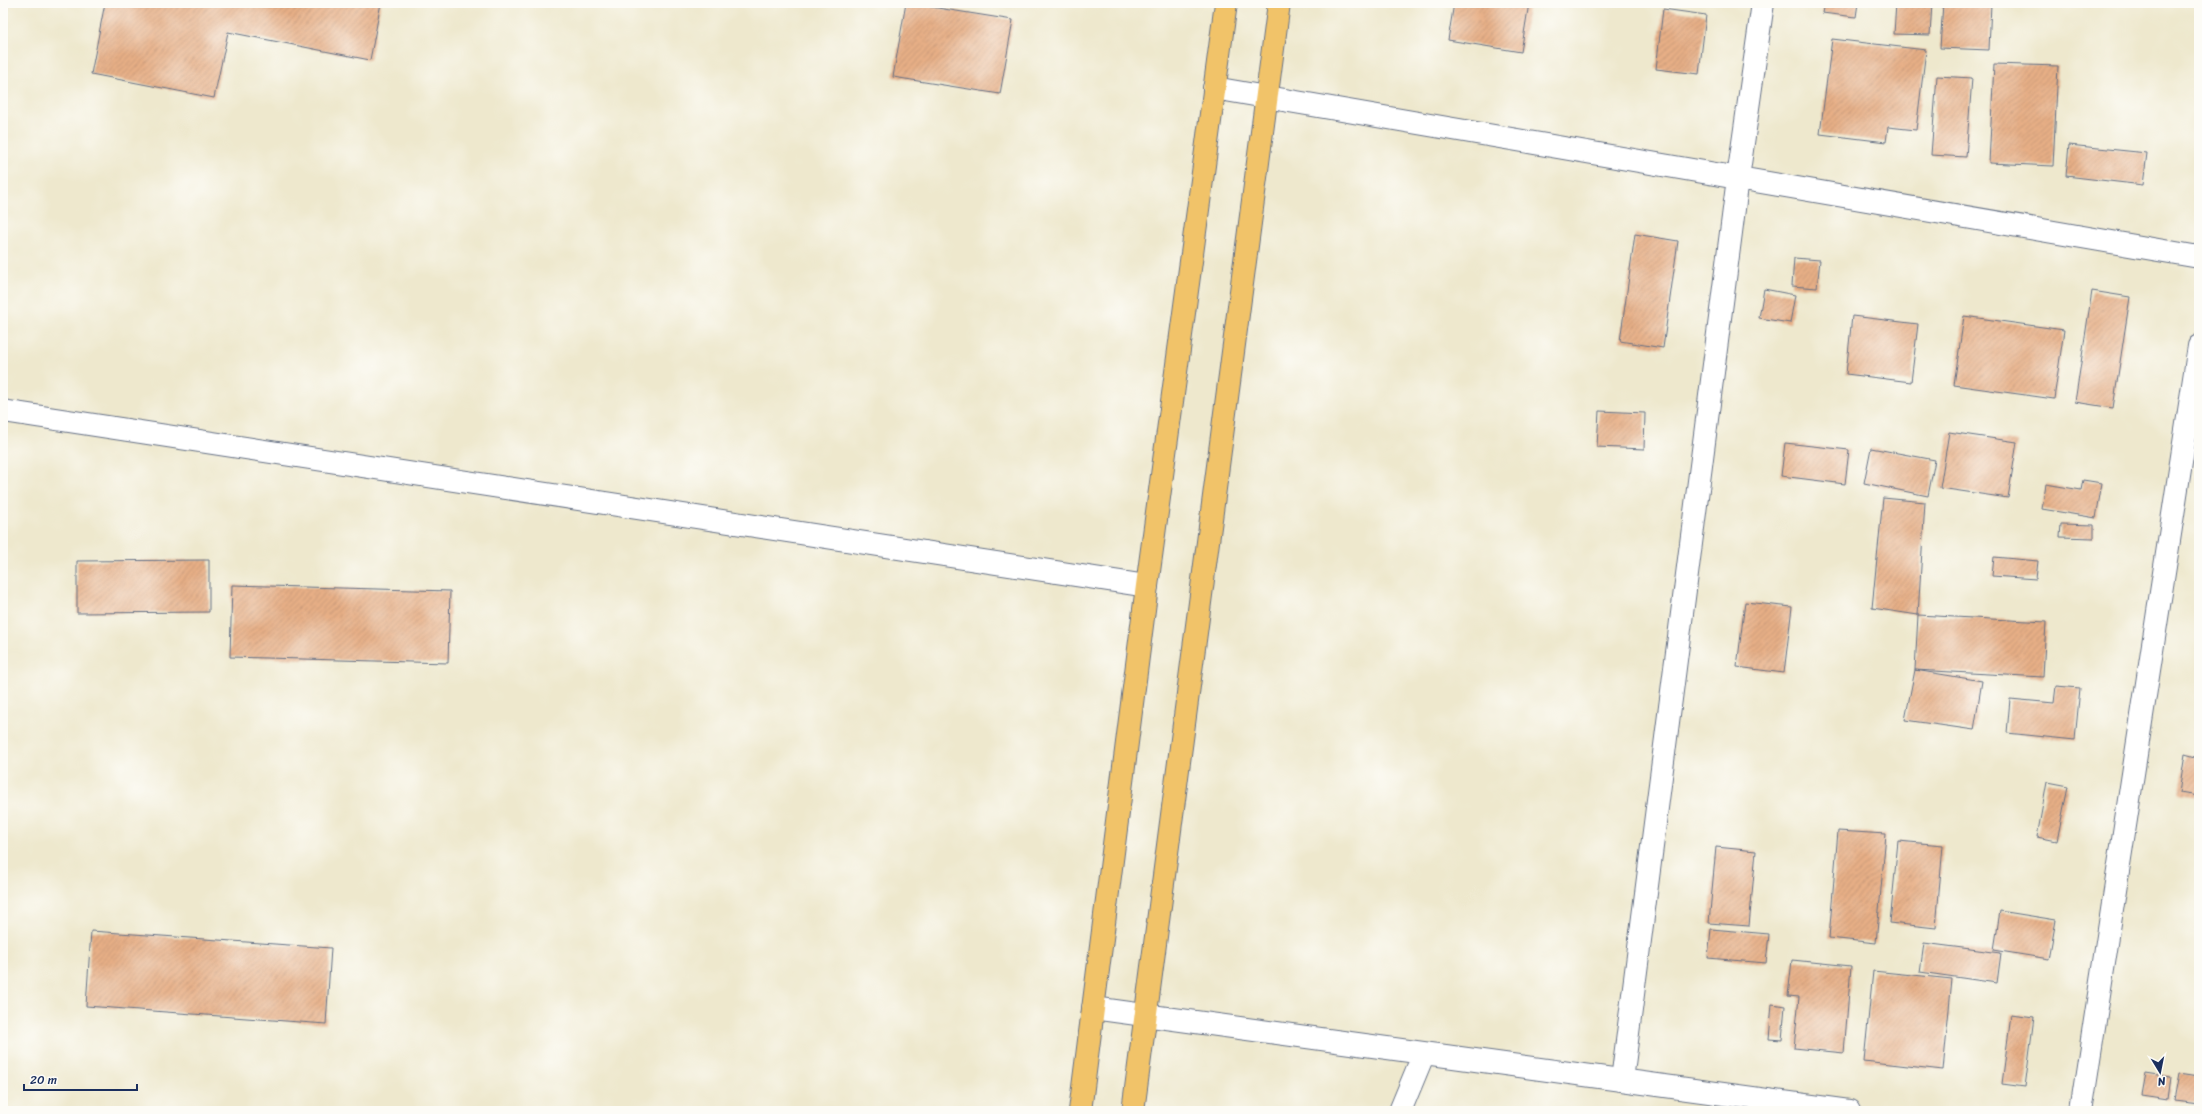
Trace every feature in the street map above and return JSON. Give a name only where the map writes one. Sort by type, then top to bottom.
[{"type":"main road","points":[[1080,1111],[1147,586],[1226,3]]},
{"type":"main road","points":[[1134,1111],[1144,1015],[1279,3]]},
{"type":"street","points":[[1622,1080],[1738,178],[1763,3]]},
{"type":"street","points":[[1214,88],[2199,258]]},
{"type":"street","points":[[2081,1111],[2199,346]]},
{"type":"street","points":[[3,411],[1147,586]]},
{"type":"street","points":[[1093,1008],[1849,1111]]},
{"type":"street","points":[[1400,1111],[1424,1053]]},
{"type":"building","points":[[105,3],[381,3],[370,60],[228,32],[214,98],[91,74]]},
{"type":"building","points":[[906,3],[1013,20],[1000,94],[893,77]]},
{"type":"building","points":[[1454,3],[1529,3],[1521,52],[1448,40]]},
{"type":"building","points":[[1824,3],[1858,3],[1856,17],[1822,13]]},
{"type":"building","points":[[1896,3],[1932,3],[1930,35],[1894,34]]},
{"type":"building","points":[[1943,3],[1991,3],[1989,50],[1940,48]]},
{"type":"building","points":[[1663,9],[1706,15],[1699,74],[1656,69]]},
{"type":"building","points":[[1832,39],[1926,50],[1916,130],[1888,127],[1886,142],[1820,134]]},
{"type":"building","points":[[1994,64],[2058,66],[2053,166],[1989,163]]},
{"type":"building","points":[[1937,76],[1972,78],[1966,157],[1931,155]]},
{"type":"building","points":[[2069,145],[2147,153],[2143,185],[2066,176]]},
{"type":"building","points":[[1635,234],[1678,241],[1663,348],[1620,341]]},
{"type":"building","points":[[1794,258],[1820,260],[1817,288],[1792,286]]},
{"type":"building","points":[[1764,289],[1795,295],[1790,323],[1759,318]]},
{"type":"building","points":[[2092,291],[2130,297],[2113,408],[2075,402]]},
{"type":"building","points":[[1852,316],[1918,324],[1911,382],[1846,374]]},
{"type":"building","points":[[1964,316],[2064,330],[2054,399],[1954,385]]},
{"type":"building","points":[[1599,411],[1645,413],[1644,449],[1597,447]]},
{"type":"building","points":[[1949,432],[2017,442],[2008,498],[1940,488]]},
{"type":"building","points":[[1785,443],[1849,450],[1845,484],[1781,476]]},
{"type":"building","points":[[1871,448],[1935,460],[1928,496],[1864,483]]},
{"type":"building","points":[[2083,480],[2102,483],[2096,518],[2042,509],[2046,484],[2081,490]]},
{"type":"building","points":[[1883,498],[1925,502],[1918,615],[1872,608]]},
{"type":"building","points":[[2061,524],[2094,525],[2094,538],[2060,537]]},
{"type":"building","points":[[1994,557],[2038,561],[2036,579],[1992,576]]},
{"type":"building","points":[[209,560],[209,612],[77,613],[77,561]]},
{"type":"building","points":[[232,585],[450,591],[448,663],[230,657]]},
{"type":"building","points":[[1745,602],[1792,607],[1784,673],[1737,667]]},
{"type":"building","points":[[1918,615],[2046,622],[2043,677],[1915,670]]},
{"type":"building","points":[[1915,670],[1982,681],[1974,730],[1905,720]]},
{"type":"building","points":[[2056,686],[2080,688],[2075,740],[2007,733],[2010,699],[2054,703]]},
{"type":"building","points":[[2185,754],[2199,758],[2199,796],[2179,793]]},
{"type":"building","points":[[2047,782],[2068,786],[2057,841],[2037,837]]},
{"type":"building","points":[[1838,831],[1886,834],[1876,943],[1829,938]]},
{"type":"building","points":[[1898,841],[1943,845],[1936,928],[1890,923]]},
{"type":"building","points":[[1716,847],[1756,851],[1749,926],[1709,923]]},
{"type":"building","points":[[2000,911],[2056,920],[2049,959],[1994,950]]},
{"type":"building","points":[[1711,929],[1769,934],[1766,963],[1708,958]]},
{"type":"building","points":[[91,931],[331,948],[326,1024],[86,1006]]},
{"type":"building","points":[[1924,943],[2001,953],[1997,983],[1920,972]]},
{"type":"building","points":[[1792,960],[1851,966],[1844,1053],[1794,1048],[1799,997],[1788,996]]},
{"type":"building","points":[[1873,971],[1952,979],[1943,1070],[1864,1061]]},
{"type":"building","points":[[1772,1004],[1785,1006],[1782,1040],[1769,1039]]},
{"type":"building","points":[[2011,1014],[2034,1017],[2025,1087],[2002,1084]]},
{"type":"building","points":[[2145,1073],[2171,1077],[2168,1099],[2141,1095]]},
{"type":"building","points":[[2179,1073],[2199,1076],[2199,1103],[2174,1100]]}]
